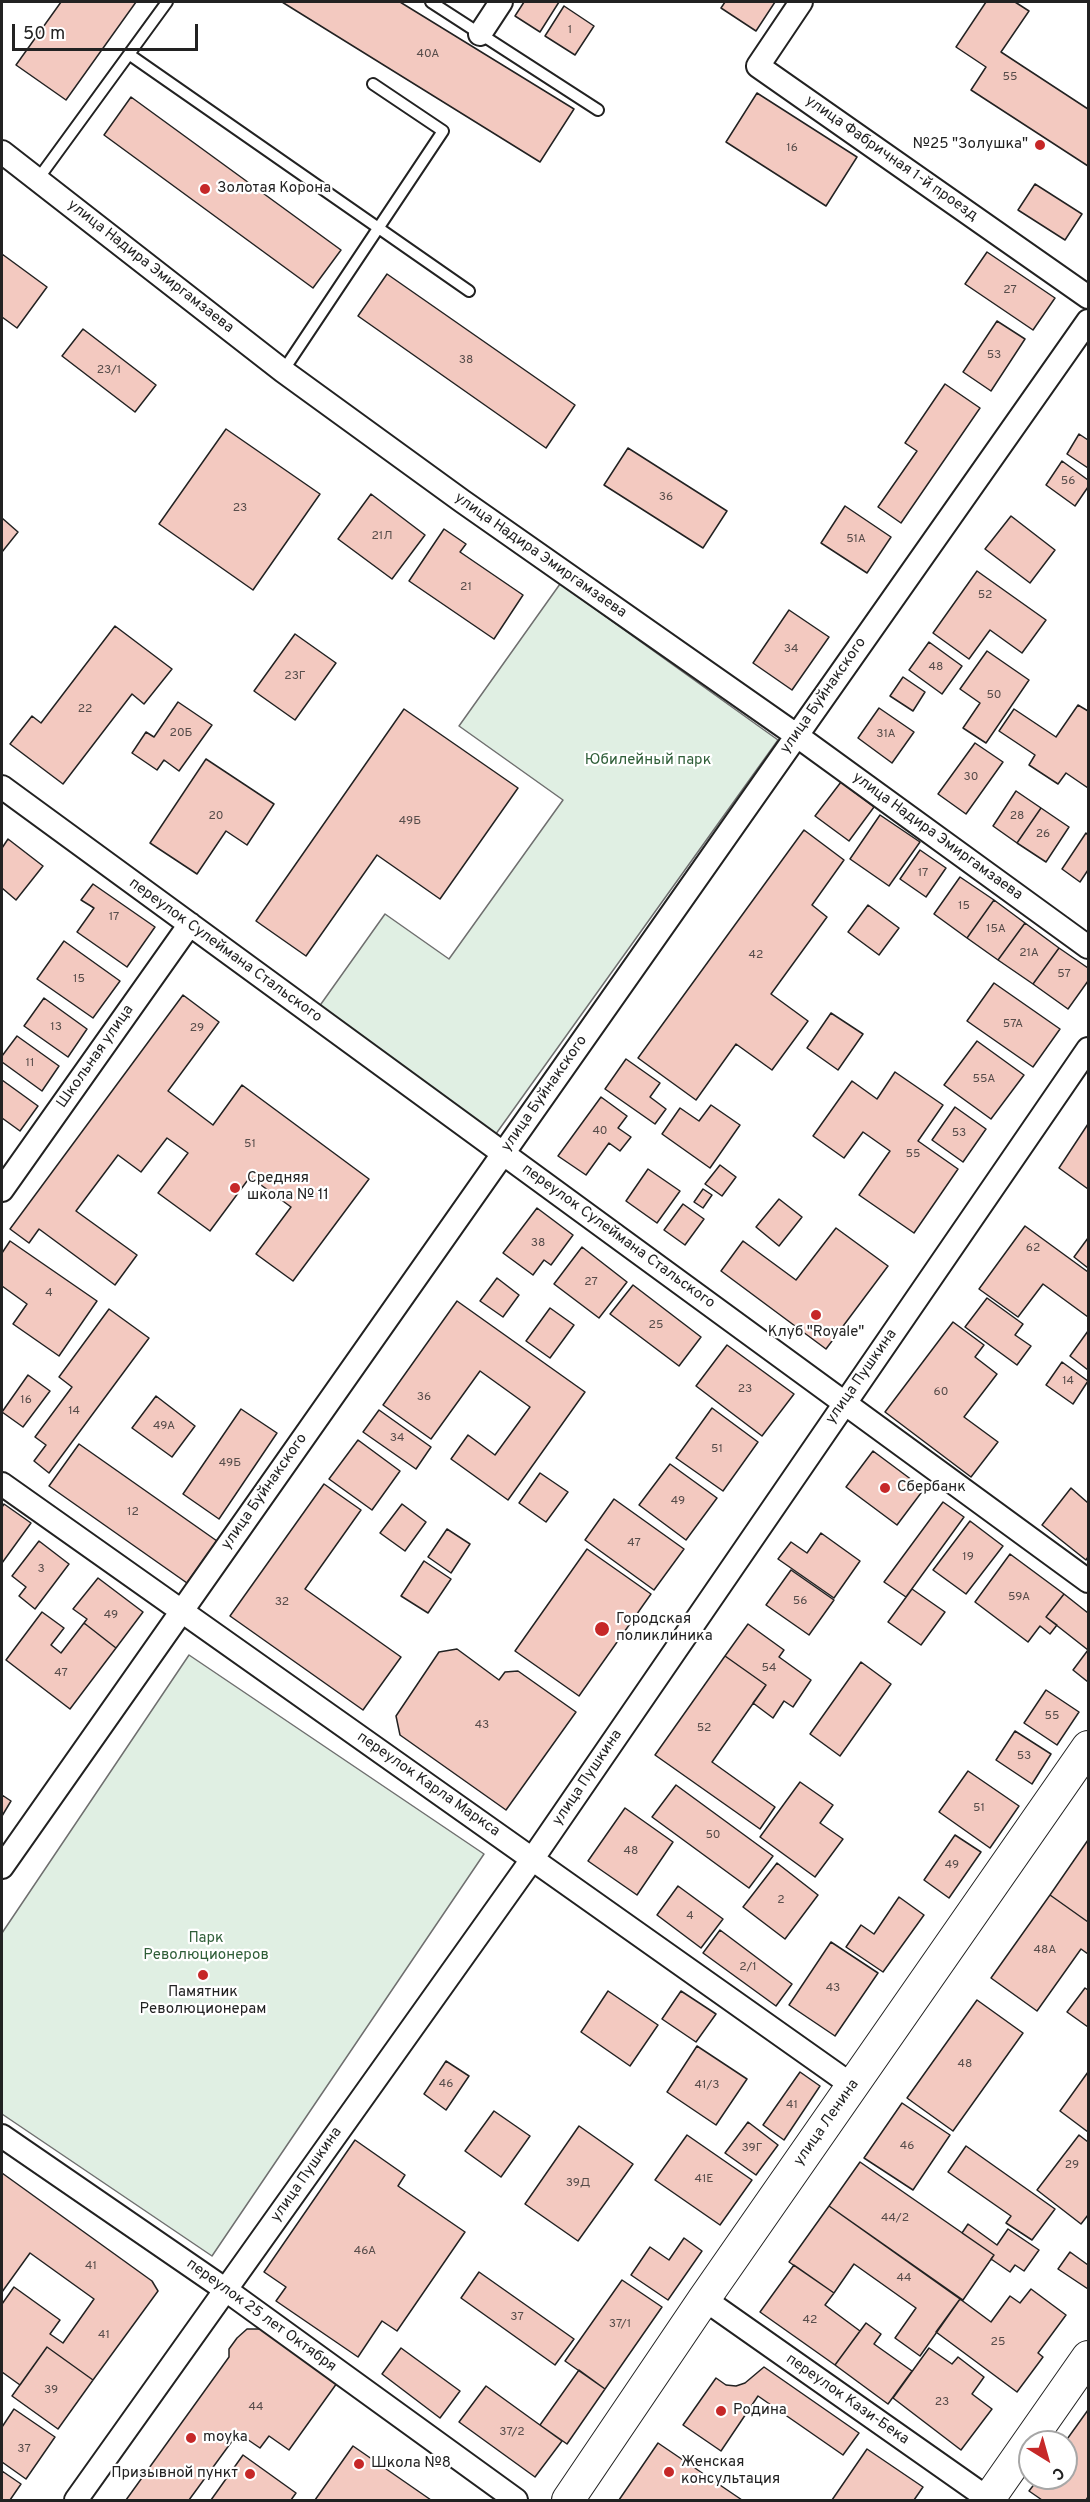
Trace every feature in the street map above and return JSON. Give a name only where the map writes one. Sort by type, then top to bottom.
[{"type":"street","points":[[480,34],[501,2]]},
{"type":"street","name":"улица Фабричная 1-й проезд","points":[[801,2],[758,66],[1089,297]]},
{"type":"street","name":"улица Надира Эмиргамзаева","points":[[2,152],[283,371],[462,501],[796,735],[1089,947]]},
{"type":"street","name":"улица Буйнакского","points":[[2,1867],[1089,321]]},
{"type":"street","name":"переулок Сулеймана Стальского","points":[[2,787],[1089,1581]]},
{"type":"street","name":"Школьная улица","points":[[2,1190],[189,924]]},
{"type":"street","name":"улица Пушкина","points":[[76,2500],[533,1858],[1089,1049]]},
{"type":"street","name":"переулок Карла Маркса","points":[[2,1484],[853,2086]]},
{"type":"street","name":"улица Ленина","points":[[568,2500],[704,2300],[1089,1748]]},
{"type":"street","name":"переулок 25 лет Октября","points":[[2,2136],[226,2290],[516,2500]]},
{"type":"street","name":"переулок Кази-Бека","points":[[704,2300],[989,2500]]},
{"type":"street","points":[[989,2500],[1089,2357]]},
{"type":"lane","points":[[38,179],[167,2]]},
{"type":"lane","points":[[431,2],[598,110]]},
{"type":"lane","points":[[130,55],[469,291]]},
{"type":"lane","points":[[283,371],[443,131],[373,84]]},
{"type":"green space","name":"Юбилейный парк","points":[[560,584],[778,740],[493,1138],[316,1011],[385,914],[449,959],[563,800],[459,726]]},
{"type":"green space","name":"Парк Революционеров","points":[[189,1655],[484,1854],[212,2256],[2,2114],[2,1933]]},
{"type":"building","points":[[61,2],[136,2],[66,100],[16,65]]},
{"type":"building","points":[[282,2],[400,2],[574,109],[540,162]]},
{"type":"building","points":[[524,2],[559,2],[540,32],[515,16]]},
{"type":"building","points":[[725,2],[775,2],[756,31],[721,8]]},
{"type":"building","points":[[986,2],[1015,2],[1029,11],[1001,52],[1088,109],[1088,166],[971,90],[986,67],[956,47]]},
{"type":"building","points":[[564,6],[594,26],[575,55],[545,36]]},
{"type":"building","points":[[757,93],[857,157],[826,206],[726,142]]},
{"type":"building","points":[[131,97],[341,250],[313,288],[104,135]]},
{"type":"building","points":[[1035,184],[1082,214],[1065,240],[1018,210]]},
{"type":"building","points":[[987,252],[1055,298],[1033,330],[965,284]]},
{"type":"building","points":[[2,254],[47,287],[17,328],[2,317]]},
{"type":"building","points":[[387,274],[575,405],[546,448],[358,316]]},
{"type":"building","points":[[997,321],[1025,339],[991,391],[963,372]]},
{"type":"building","points":[[83,329],[156,385],[135,412],[62,356]]},
{"type":"building","points":[[945,384],[980,408],[901,523],[878,507],[917,451],[905,443]]},
{"type":"building","points":[[226,429],[320,494],[253,590],[159,524]]},
{"type":"building","points":[[1079,434],[1088,440],[1088,468],[1067,454]]},
{"type":"building","points":[[628,448],[727,511],[703,548],[604,485]]},
{"type":"building","points":[[1062,461],[1088,480],[1088,487],[1075,506],[1046,485]]},
{"type":"building","points":[[371,494],[425,535],[392,579],[338,539]]},
{"type":"building","points":[[845,506],[891,537],[867,573],[821,543]]},
{"type":"building","points":[[1011,516],[1055,550],[1030,583],[985,549]]},
{"type":"building","points":[[2,518],[18,532],[2,552]]},
{"type":"building","points":[[444,529],[466,544],[460,552],[523,595],[494,639],[409,581]]},
{"type":"building","points":[[977,571],[1046,620],[1022,653],[990,630],[969,659],[933,633]]},
{"type":"building","points":[[789,610],[829,637],[792,690],[753,663]]},
{"type":"building","points":[[115,626],[172,669],[144,704],[132,694],[63,784],[10,744],[32,716],[41,723]]},
{"type":"building","points":[[295,634],[336,663],[295,720],[254,691]]},
{"type":"building","points":[[929,642],[962,666],[942,694],[909,670]]},
{"type":"building","points":[[987,651],[1029,680],[986,743],[963,728],[980,703],[960,689]]},
{"type":"building","points":[[903,677],[925,692],[913,711],[890,696]]},
{"type":"building","points":[[178,702],[212,725],[179,771],[164,760],[157,770],[132,753],[146,732],[154,737]]},
{"type":"building","points":[[1078,705],[1088,711],[1088,788],[1066,773],[1058,784],[1029,765],[1035,755],[999,731],[1014,709],[1056,737]]},
{"type":"building","points":[[879,708],[914,732],[892,763],[858,738]]},
{"type":"building","points":[[404,709],[518,788],[440,899],[377,855],[306,956],[256,921]]},
{"type":"building","points":[[975,743],[1003,762],[966,814],[938,794]]},
{"type":"building","points":[[206,759],[274,804],[247,845],[226,831],[197,874],[150,843]]},
{"type":"building","points":[[841,782],[874,807],[849,841],[815,816]]},
{"type":"building","points":[[1016,791],[1041,808],[1017,843],[993,826]]},
{"type":"building","points":[[1041,808],[1069,827],[1046,862],[1017,843]]},
{"type":"building","points":[[880,815],[920,842],[889,886],[850,859]]},
{"type":"building","points":[[804,830],[844,860],[812,905],[827,917],[771,994],[808,1021],[772,1070],[736,1044],[696,1100],[638,1058]]},
{"type":"building","points":[[1086,833],[1088,835],[1088,870],[1080,882],[1062,869]]},
{"type":"building","points":[[8,839],[43,866],[16,900],[2,888],[2,848]]},
{"type":"building","points":[[920,850],[946,868],[926,897],[900,879]]},
{"type":"building","points":[[960,877],[994,900],[967,938],[934,914]]},
{"type":"building","points":[[93,884],[155,927],[127,967],[77,932],[94,908],[81,900]]},
{"type":"building","points":[[994,900],[1025,923],[998,960],[967,938]]},
{"type":"building","points":[[868,905],[899,928],[879,955],[848,932]]},
{"type":"building","points":[[1025,923],[1059,948],[1033,984],[998,960]]},
{"type":"building","points":[[64,941],[120,981],[93,1018],[37,979]]},
{"type":"building","points":[[1059,948],[1088,968],[1088,981],[1068,1009],[1033,984]]},
{"type":"building","points":[[994,983],[1060,1029],[1033,1067],[967,1021]]},
{"type":"building","points":[[183,995],[219,1022],[168,1091],[213,1125],[242,1085],[369,1179],[293,1281],[256,1254],[291,1207],[250,1177],[210,1231],[158,1193],[188,1153],[167,1138],[141,1172],[118,1155],[76,1211],[137,1255],[115,1285],[39,1229],[29,1243],[10,1229]]},
{"type":"building","points":[[44,998],[87,1029],[68,1057],[24,1026]]},
{"type":"building","points":[[831,1013],[863,1034],[838,1070],[807,1048]]},
{"type":"building","points":[[17,1036],[59,1066],[42,1091],[2,1062],[2,1056]]},
{"type":"building","points":[[977,1041],[1024,1075],[991,1119],[944,1085]]},
{"type":"building","points":[[626,1059],[660,1083],[650,1097],[666,1109],[655,1124],[605,1089]]},
{"type":"building","points":[[895,1072],[943,1105],[918,1141],[958,1169],[914,1233],[859,1195],[890,1151],[863,1132],[844,1158],[813,1136],[852,1081],[877,1099]]},
{"type":"building","points":[[2,1080],[38,1106],[20,1131],[2,1118]]},
{"type":"building","points":[[601,1097],[627,1116],[618,1128],[631,1137],[620,1151],[609,1143],[586,1175],[558,1156]]},
{"type":"building","points":[[711,1105],[740,1125],[710,1168],[662,1134],[680,1108],[699,1121]]},
{"type":"building","points":[[955,1107],[986,1129],[963,1162],[932,1140]]},
{"type":"building","points":[[1088,1124],[1088,1189],[1059,1168]]},
{"type":"building","points":[[720,1165],[736,1177],[722,1196],[705,1184]]},
{"type":"building","points":[[648,1169],[680,1191],[657,1223],[626,1201]]},
{"type":"building","points":[[703,1189],[712,1195],[703,1208],[694,1202]]},
{"type":"building","points":[[779,1199],[802,1217],[779,1246],[756,1227]]},
{"type":"building","points":[[683,1204],[704,1219],[685,1245],[664,1230]]},
{"type":"building","points":[[537,1208],[573,1235],[551,1265],[544,1260],[533,1275],[503,1253]]},
{"type":"building","points":[[1025,1226],[1088,1272],[1088,1317],[1043,1284],[1018,1317],[979,1289]]},
{"type":"building","name":"Клуб \"Royale\"","points":[[836,1228],[888,1266],[826,1349],[721,1271],[743,1241],[796,1280]]},
{"type":"building","points":[[1088,1238],[1088,1268],[1074,1257]]},
{"type":"building","points":[[10,1241],[97,1301],[59,1356],[13,1324],[27,1304],[2,1286],[2,1253]]},
{"type":"building","points":[[582,1247],[627,1282],[599,1318],[554,1284]]},
{"type":"building","points":[[497,1278],[519,1295],[503,1317],[480,1301]]},
{"type":"building","points":[[633,1285],[701,1337],[679,1366],[610,1314]]},
{"type":"building","points":[[987,1298],[1023,1324],[1015,1335],[1031,1346],[1017,1365],[965,1327]]},
{"type":"building","points":[[457,1301],[585,1392],[508,1500],[451,1459],[468,1435],[495,1455],[530,1407],[480,1371],[431,1439],[383,1405]]},
{"type":"building","points":[[550,1308],[574,1325],[550,1358],[526,1341]]},
{"type":"building","points":[[109,1309],[149,1338],[49,1473],[34,1461],[46,1445],[35,1437],[72,1387],[59,1377]]},
{"type":"building","points":[[953,1322],[984,1345],[975,1357],[997,1374],[964,1417],[998,1442],[971,1477],[885,1412]]},
{"type":"building","points":[[1088,1331],[1088,1370],[1070,1356]]},
{"type":"building","points":[[727,1345],[794,1394],[762,1436],[696,1386]]},
{"type":"building","points":[[1062,1362],[1088,1381],[1073,1404],[1046,1385]]},
{"type":"building","points":[[28,1375],[50,1391],[23,1427],[2,1412]]},
{"type":"building","points":[[156,1396],[195,1426],[172,1457],[132,1428]]},
{"type":"building","points":[[712,1408],[758,1442],[723,1491],[676,1458]]},
{"type":"building","points":[[241,1409],[277,1433],[219,1519],[183,1494]]},
{"type":"building","points":[[379,1410],[431,1447],[416,1469],[363,1432]]},
{"type":"building","points":[[358,1440],[400,1471],[372,1510],[329,1479]]},
{"type":"building","points":[[79,1444],[217,1541],[187,1583],[49,1486]]},
{"type":"building","name":"Сбербанк","points":[[873,1451],[924,1489],[897,1525],[846,1487]]},
{"type":"building","points":[[670,1464],[717,1498],[686,1540],[639,1505]]},
{"type":"building","points":[[540,1473],[568,1492],[546,1522],[519,1503]]},
{"type":"building","points":[[324,1484],[361,1510],[305,1589],[401,1657],[363,1710],[230,1616]]},
{"type":"building","points":[[1071,1488],[1088,1503],[1088,1557],[1086,1560],[1042,1525]]},
{"type":"building","points":[[614,1499],[684,1549],[654,1590],[585,1540]]},
{"type":"building","points":[[943,1502],[964,1517],[906,1597],[884,1582]]},
{"type":"building","points":[[4,1504],[31,1523],[2,1563],[2,1507]]},
{"type":"building","points":[[402,1504],[426,1522],[405,1551],[380,1533]]},
{"type":"building","points":[[970,1521],[1003,1546],[966,1594],[933,1570]]},
{"type":"building","points":[[447,1529],[470,1544],[451,1573],[428,1557]]},
{"type":"building","points":[[821,1533],[860,1561],[834,1598],[778,1559],[791,1542],[807,1553]]},
{"type":"building","points":[[39,1541],[69,1564],[35,1609],[19,1596],[26,1587],[12,1576]]},
{"type":"building","points":[[587,1549],[651,1594],[579,1696],[515,1651]]},
{"type":"building","points":[[1010,1554],[1064,1594],[1046,1617],[1057,1625],[1050,1634],[1040,1626],[1028,1642],[975,1602]]},
{"type":"building","points":[[424,1561],[451,1579],[428,1613],[401,1596]]},
{"type":"building","points":[[791,1570],[834,1600],[809,1635],[766,1605]]},
{"type":"building","points":[[98,1578],[143,1612],[116,1648],[84,1623],[87,1619],[73,1609]]},
{"type":"building","points":[[912,1589],[945,1612],[921,1645],[888,1622]]},
{"type":"building","points":[[1064,1594],[1088,1613],[1088,1650],[1046,1617]]},
{"type":"building","points":[[42,1612],[64,1628],[51,1645],[61,1653],[84,1623],[116,1648],[70,1709],[6,1660]]},
{"type":"building","points":[[748,1624],[784,1650],[779,1657],[811,1680],[793,1707],[784,1701],[773,1718],[753,1703],[766,1685],[725,1656]]},
{"type":"building","points":[[457,1649],[499,1680],[505,1672],[518,1671],[576,1712],[506,1810],[400,1735],[396,1716],[439,1652]]},
{"type":"building","points":[[1088,1650],[1088,1682],[1073,1670]]},
{"type":"building","points":[[725,1656],[766,1685],[712,1762],[775,1807],[760,1829],[655,1755]]},
{"type":"building","points":[[861,1662],[891,1684],[840,1756],[810,1734]]},
{"type":"building","points":[[1046,1690],[1079,1712],[1057,1745],[1024,1723]]},
{"type":"building","points":[[1015,1731],[1051,1754],[1032,1784],[996,1760]]},
{"type":"building","points":[[968,1771],[1019,1806],[990,1848],[939,1812]]},
{"type":"building","points":[[800,1782],[833,1805],[820,1823],[843,1839],[815,1877],[760,1837]]},
{"type":"building","points":[[676,1785],[773,1856],[749,1888],[652,1817]]},
{"type":"building","points":[[2,1795],[11,1801],[2,1816]]},
{"type":"building","points":[[625,1808],[673,1842],[637,1895],[588,1861]]},
{"type":"building","points":[[955,1835],[981,1852],[949,1898],[924,1880]]},
{"type":"building","points":[[1088,1840],[1088,1922],[1050,1895]]},
{"type":"building","points":[[777,1863],[818,1895],[785,1939],[743,1907]]},
{"type":"building","points":[[678,1886],[723,1919],[701,1948],[657,1915]]},
{"type":"building","points":[[1050,1895],[1088,1922],[1088,1954],[1081,1949],[1037,2011],[991,1978]]},
{"type":"building","points":[[899,1897],[924,1915],[883,1972],[846,1947],[861,1925],[874,1934]]},
{"type":"building","points":[[720,1930],[792,1984],[776,2006],[703,1953]]},
{"type":"building","points":[[831,1942],[878,1973],[835,2036],[789,2005]]},
{"type":"building","points":[[1085,1988],[1088,1990],[1088,2027],[1067,2012]]},
{"type":"building","points":[[608,1991],[658,2025],[630,2066],[581,2032]]},
{"type":"building","points":[[681,1991],[716,2014],[696,2042],[662,2019]]},
{"type":"building","points":[[977,2000],[1023,2033],[953,2131],[907,2098]]},
{"type":"building","points":[[697,2046],[747,2079],[716,2125],[667,2092]]},
{"type":"building","points":[[446,2061],[469,2076],[446,2110],[424,2094]]},
{"type":"building","points":[[800,2072],[820,2086],[784,2140],[763,2125]]},
{"type":"building","points":[[1088,2072],[1088,2132],[1060,2111]]},
{"type":"building","points":[[902,2103],[950,2135],[913,2190],[864,2158]]},
{"type":"building","points":[[494,2111],[530,2136],[501,2177],[465,2151]]},
{"type":"building","points":[[748,2122],[778,2145],[756,2175],[725,2153]]},
{"type":"building","points":[[579,2126],[633,2164],[578,2241],[525,2204]]},
{"type":"building","points":[[687,2135],[752,2180],[720,2225],[655,2180]]},
{"type":"building","points":[[1079,2135],[1088,2142],[1088,2215],[1081,2224],[1037,2190]]},
{"type":"building","points":[[355,2140],[405,2175],[398,2186],[465,2232],[397,2331],[382,2321],[358,2357],[276,2301],[286,2287],[264,2272]]},
{"type":"building","points":[[966,2146],[1055,2209],[1032,2240],[1006,2223],[1011,2216],[948,2172]]},
{"type":"building","points":[[860,2162],[994,2255],[963,2300],[829,2206]]},
{"type":"building","points":[[2,2173],[152,2281],[158,2291],[93,2380],[47,2347],[20,2385],[2,2372],[2,2304],[14,2287],[60,2320],[50,2334],[63,2343],[94,2299],[30,2253],[2,2292]]},
{"type":"building","points":[[829,2206],[960,2299],[920,2356],[895,2338],[916,2308],[854,2264],[834,2293],[789,2262]]},
{"type":"building","points":[[968,2224],[997,2245],[1008,2229],[1039,2250],[1024,2271],[1015,2265],[1010,2272],[991,2259],[994,2255],[962,2233]]},
{"type":"building","points":[[684,2238],[702,2251],[668,2300],[631,2275],[650,2247],[669,2260]]},
{"type":"building","points":[[1070,2252],[1088,2265],[1088,2289],[1058,2269]]},
{"type":"building","points":[[794,2265],[834,2293],[825,2305],[860,2331],[835,2365],[760,2312]]},
{"type":"building","points":[[479,2272],[574,2339],[555,2365],[461,2298]]},
{"type":"building","points":[[622,2280],[662,2307],[605,2389],[565,2361]]},
{"type":"building","points":[[1031,2289],[1066,2315],[1038,2353],[1043,2357],[1017,2392],[936,2332],[960,2299],[991,2322],[1010,2296],[1020,2303]]},
{"type":"building","points":[[866,2323],[881,2334],[874,2344],[912,2371],[888,2404],[835,2365]]},
{"type":"building","points":[[247,2329],[262,2329],[337,2383],[289,2450],[269,2436],[260,2448],[238,2433],[189,2500],[126,2500],[229,2357],[229,2349]]},
{"type":"building","points":[[47,2347],[93,2380],[58,2429],[12,2396]]},
{"type":"building","points":[[401,2348],[460,2391],[440,2418],[382,2374]]},
{"type":"building","points":[[929,2348],[952,2364],[958,2357],[984,2377],[972,2394],[992,2409],[961,2450],[893,2398]]},
{"type":"building","name":"Родина","points":[[764,2367],[859,2433],[843,2455],[758,2396],[721,2451],[683,2425],[716,2378],[726,2385],[736,2386],[745,2383]]},
{"type":"building","points":[[579,2370],[605,2389],[567,2444],[540,2425]]},
{"type":"building","points":[[486,2386],[562,2441],[535,2477],[459,2422]]},
{"type":"building","points":[[14,2409],[55,2437],[26,2479],[2,2462],[2,2427]]},
{"type":"building","points":[[1088,2410],[1088,2497],[1086,2500],[1042,2500],[1029,2491],[1078,2490],[1078,2430],[1074,2430]]},
{"type":"building","name":"Женская консультация","points":[[658,2443],[742,2500],[619,2500]]},
{"type":"building","points":[[353,2446],[431,2500],[315,2500]]},
{"type":"building","points":[[867,2449],[923,2487],[914,2500],[832,2500]]},
{"type":"building","name":"Призывной пункт","points":[[243,2455],[296,2493],[291,2500],[211,2500]]},
{"type":"building","points":[[2,2471],[21,2484],[10,2500],[2,2500]]},
{"type":"place","name":"№25 \"Золушка\"","points":[[1040,145]]},
{"type":"place","name":"Золотая Корона","points":[[205,189]]},
{"type":"place","name":"Средняя школа № 11","points":[[235,1188]]},
{"type":"place","name":"Клуб \"Royale\"","points":[[816,1315]]},
{"type":"place","name":"Сбербанк","points":[[885,1488]]},
{"type":"place","name":"Городская поликлиника","points":[[602,1629]]},
{"type":"place","name":"Памятник Революционерам","points":[[203,1975]]},
{"type":"place","name":"Родина","points":[[721,2411]]},
{"type":"place","name":"moyka","points":[[191,2438]]},
{"type":"place","name":"Школа №8","points":[[359,2464]]},
{"type":"place","name":"Женская консультация","points":[[669,2472]]},
{"type":"place","name":"Призывной пункт","points":[[250,2474]]}]
